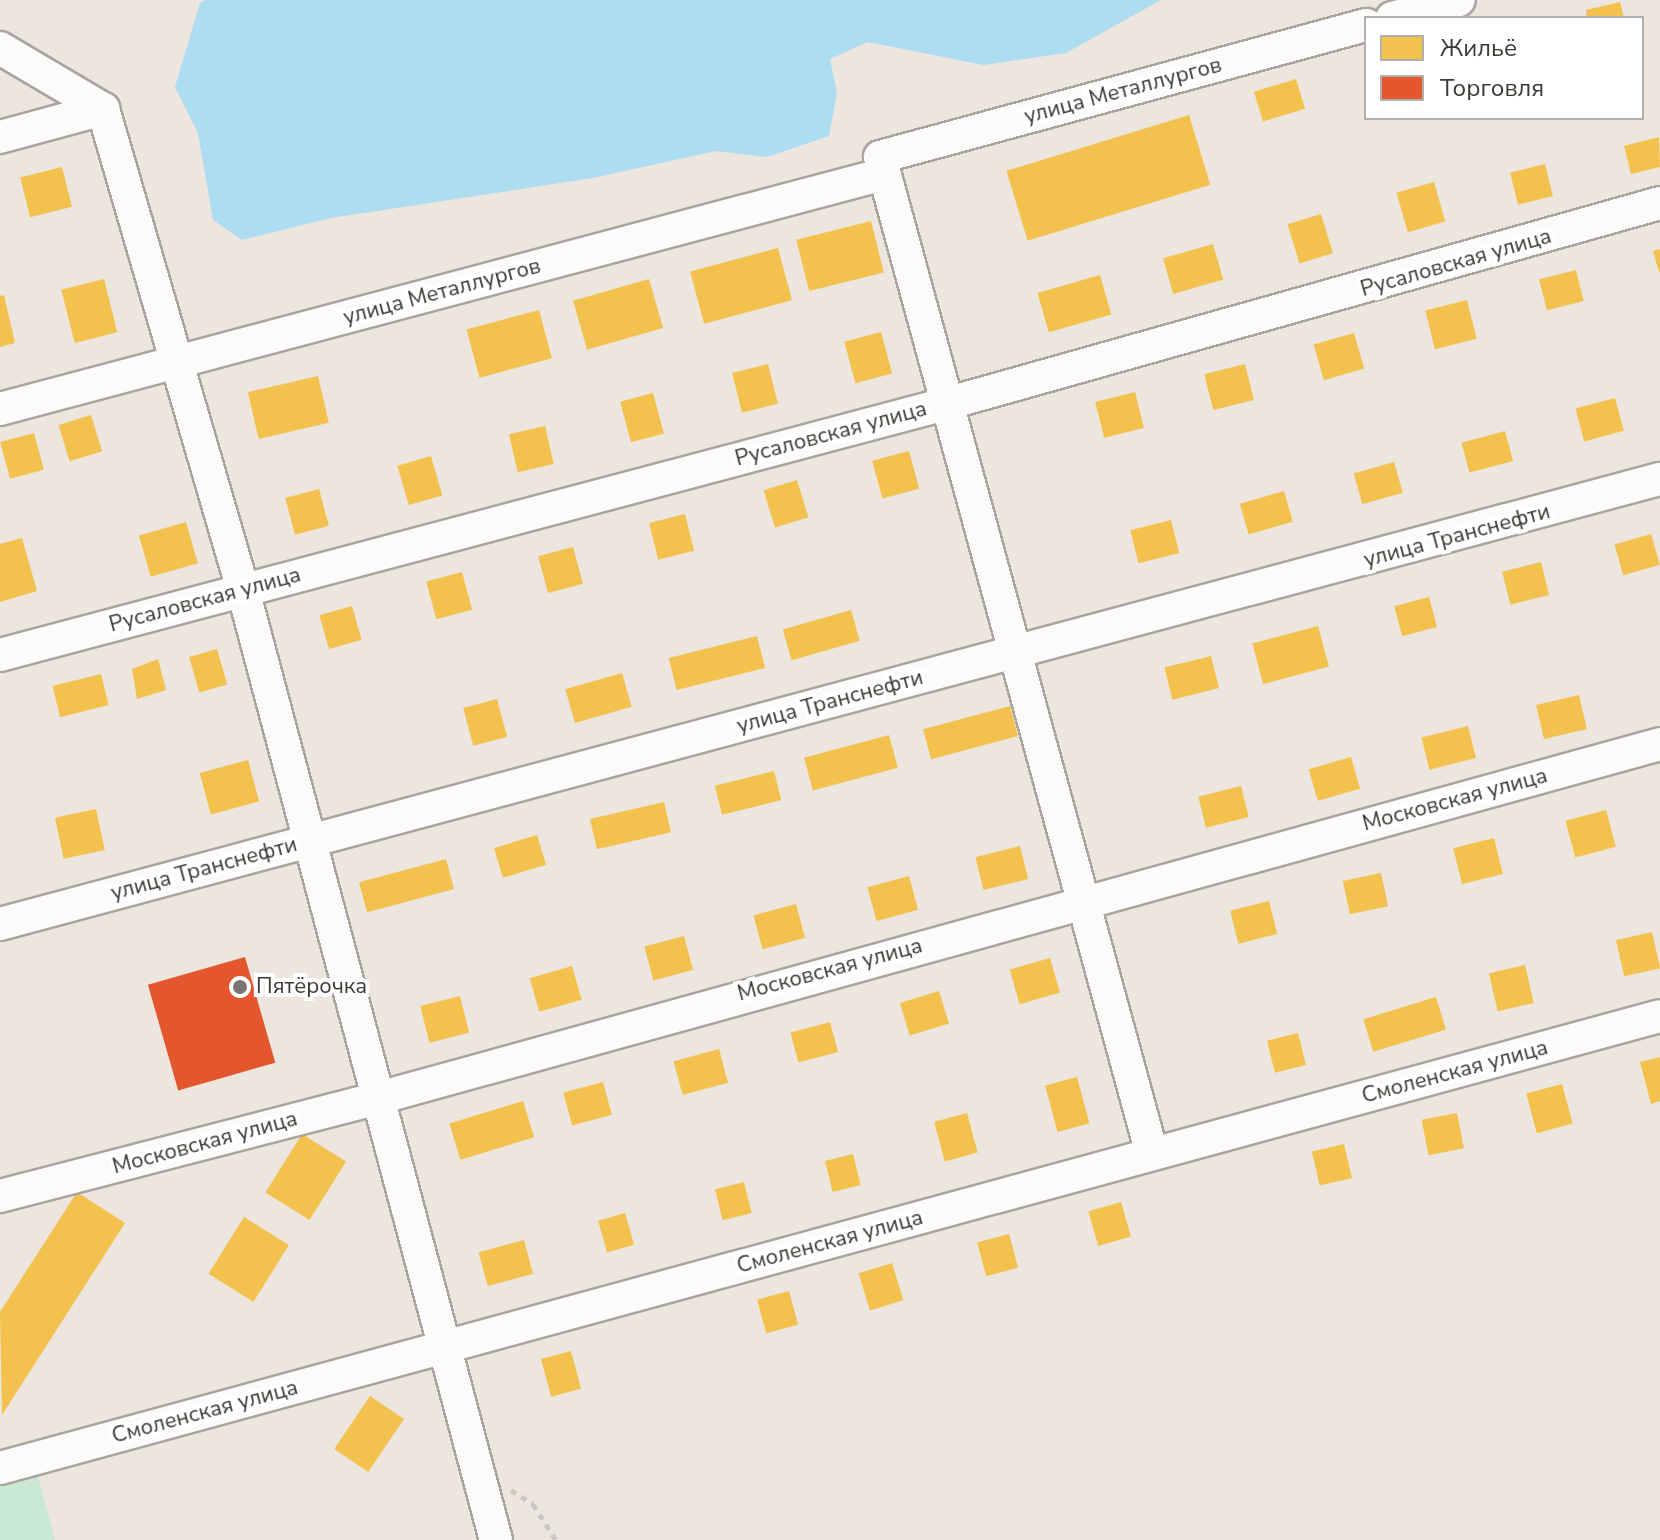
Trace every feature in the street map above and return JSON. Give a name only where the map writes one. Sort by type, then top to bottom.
[{"type":"street","points":[[1399,16],[1459,0]]},
{"type":"street","name":"улица Металлургов","points":[[0,409],[882,165],[1364,26]]},
{"type":"street","points":[[0,48],[103,109],[174,363],[243,590],[311,840],[375,1099],[447,1346],[496,1540]]},
{"type":"street","points":[[0,137],[103,109]]},
{"type":"street","points":[[882,165],[1152,1154]]},
{"type":"street","name":"Русаловская улица","points":[[0,655],[949,403],[1660,203]]},
{"type":"street","name":"улица Транснефти","points":[[0,924],[1660,479]]},
{"type":"street","name":"Московская улица","points":[[0,1196],[375,1099],[1660,744]]},
{"type":"street","name":"Смоленская улица","points":[[0,1468],[1660,1016]]},
{"type":"path","points":[[480,1471],[533,1504],[556,1540]]},
{"type":"green space","points":[[38,1477],[55,1540],[0,1540],[0,1487]]},
{"type":"water","points":[[205,0],[1161,0],[1066,53],[983,65],[868,42],[830,59],[837,93],[829,136],[767,157],[716,151],[593,178],[331,218],[242,240],[213,220],[198,133],[175,87],[200,3]]},
{"type":"building: Жильё","points":[[1620,2],[1624,16],[1587,16],[1586,10]]},
{"type":"building: Жильё","points":[[1296,79],[1305,109],[1263,122],[1254,92]]},
{"type":"building: Жильё","points":[[1189,115],[1210,185],[1028,241],[1006,171]]},
{"type":"building: Жильё","points":[[1659,137],[1660,167],[1631,174],[1624,146]]},
{"type":"building: Жильё","points":[[1545,164],[1553,196],[1518,205],[1510,173]]},
{"type":"building: Жильё","points":[[62,167],[72,207],[30,217],[20,177]]},
{"type":"building: Жильё","points":[[1434,182],[1445,221],[1408,232],[1397,193]]},
{"type":"building: Жильё","points":[[1321,214],[1333,253],[1300,263],[1288,224]]},
{"type":"building: Жильё","points":[[871,221],[884,272],[809,291],[796,240]]},
{"type":"building: Жильё","points":[[1213,244],[1223,280],[1173,294],[1163,258]]},
{"type":"building: Жильё","points":[[778,248],[792,300],[704,324],[690,272]]},
{"type":"building: Жильё","points":[[1660,249],[1660,272],[1659,272],[1653,251]]},
{"type":"building: Жильё","points":[[1576,270],[1584,301],[1547,310],[1539,279]]},
{"type":"building: Жильё","points":[[1100,275],[1111,314],[1049,332],[1038,293]]},
{"type":"building: Жильё","points":[[104,279],[117,332],[75,343],[61,290]]},
{"type":"building: Жильё","points":[[649,279],[663,328],[587,350],[573,301]]},
{"type":"building: Жильё","points":[[4,295],[15,343],[0,347],[0,296]]},
{"type":"building: Жильё","points":[[1467,300],[1477,339],[1435,349],[1425,310]]},
{"type":"building: Жильё","points":[[539,310],[552,358],[479,378],[467,329]]},
{"type":"building: Жильё","points":[[881,332],[892,374],[855,383],[844,342]]},
{"type":"building: Жильё","points":[[1354,333],[1364,369],[1324,380],[1314,345]]},
{"type":"building: Жильё","points":[[768,364],[778,404],[742,413],[732,373]]},
{"type":"building: Жильё","points":[[1245,364],[1254,400],[1213,410],[1204,374]]},
{"type":"building: Жильё","points":[[318,376],[329,423],[259,439],[248,392]]},
{"type":"building: Жильё","points":[[1135,392],[1144,428],[1104,438],[1095,402]]},
{"type":"building: Жильё","points":[[653,393],[664,434],[631,442],[620,402]]},
{"type":"building: Жильё","points":[[1615,398],[1624,431],[1584,441],[1575,409]]},
{"type":"building: Жильё","points":[[91,415],[102,451],[70,461],[58,425]]},
{"type":"building: Жильё","points":[[545,426],[554,464],[518,472],[509,434]]},
{"type":"building: Жильё","points":[[1505,431],[1513,461],[1470,473],[1462,443]]},
{"type":"building: Жильё","points":[[34,433],[44,470],[10,479],[0,442]]},
{"type":"building: Жильё","points":[[909,451],[919,489],[882,499],[872,461]]},
{"type":"building: Жильё","points":[[431,456],[442,495],[409,505],[397,466]]},
{"type":"building: Жильё","points":[[1394,462],[1403,493],[1362,504],[1354,474]]},
{"type":"building: Жильё","points":[[797,480],[808,517],[775,528],[764,490]]},
{"type":"building: Жильё","points":[[319,489],[329,526],[295,535],[285,498]]},
{"type":"building: Жильё","points":[[1284,491],[1293,522],[1249,534],[1240,504]]},
{"type":"building: Жильё","points":[[685,514],[694,551],[658,560],[649,523]]},
{"type":"building: Жильё","points":[[1171,520],[1179,553],[1138,563],[1130,530]]},
{"type":"building: Жильё","points":[[186,522],[198,563],[151,577],[139,536]]},
{"type":"building: Жильё","points":[[1651,534],[1660,565],[1623,575],[1614,544]]},
{"type":"building: Жильё","points":[[22,538],[37,591],[0,602],[0,544]]},
{"type":"building: Жильё","points":[[573,547],[583,584],[548,593],[538,556]]},
{"type":"building: Жильё","points":[[1541,562],[1549,595],[1510,605],[1502,572]]},
{"type":"building: Жильё","points":[[462,572],[472,610],[436,619],[426,582]]},
{"type":"building: Жильё","points":[[1429,597],[1437,627],[1402,636],[1394,606]]},
{"type":"building: Жильё","points":[[352,606],[362,640],[329,649],[319,615]]},
{"type":"building: Жильё","points":[[851,610],[860,641],[792,660],[783,630]]},
{"type":"building: Жильё","points":[[1318,626],[1329,667],[1263,684],[1252,644]]},
{"type":"building: Жильё","points":[[757,636],[765,668],[677,690],[669,658]]},
{"type":"building: Жильё","points":[[217,649],[227,685],[199,693],[189,657]]},
{"type":"building: Жильё","points":[[1211,656],[1219,688],[1172,700],[1164,668]]},
{"type":"building: Жильё","points":[[158,659],[166,690],[137,699],[132,669]]},
{"type":"building: Жильё","points":[[622,673],[632,707],[575,723],[565,689]]},
{"type":"building: Жильё","points":[[101,674],[109,705],[60,717],[52,686]]},
{"type":"building: Жильё","points":[[1579,695],[1587,729],[1544,739],[1536,705]]},
{"type":"building: Жильё","points":[[497,699],[507,737],[473,746],[463,708]]},
{"type":"building: Жильё","points":[[1010,706],[1018,736],[931,759],[923,729]]},
{"type":"building: Жильё","points":[[1468,726],[1476,758],[1429,770],[1421,738]]},
{"type":"building: Жильё","points":[[889,735],[898,768],[813,791],[804,758]]},
{"type":"building: Жильё","points":[[1351,757],[1360,789],[1318,801],[1309,769]]},
{"type":"building: Жильё","points":[[248,760],[259,802],[211,814],[200,773]]},
{"type":"building: Жильё","points":[[774,771],[781,800],[722,815],[715,786]]},
{"type":"building: Жильё","points":[[1241,786],[1249,817],[1206,828],[1198,797]]},
{"type":"building: Жильё","points":[[664,802],[671,832],[597,849],[590,819]]},
{"type":"building: Жильё","points":[[96,809],[105,850],[64,859],[55,818]]},
{"type":"building: Жильё","points":[[1606,810],[1616,847],[1575,858],[1565,821]]},
{"type":"building: Жильё","points":[[537,835],[546,865],[503,878],[494,848]]},
{"type":"building: Жильё","points":[[1494,838],[1503,874],[1462,884],[1453,848]]},
{"type":"building: Жильё","points":[[1020,846],[1028,879],[984,890],[975,857]]},
{"type":"building: Жильё","points":[[446,859],[454,889],[367,912],[359,882]]},
{"type":"building: Жильё","points":[[1381,873],[1388,906],[1350,914],[1343,881]]},
{"type":"building: Жильё","points":[[909,876],[918,910],[877,921],[867,887]]},
{"type":"building: Жильё","points":[[1269,901],[1277,934],[1238,944],[1230,911]]},
{"type":"building: Жильё","points":[[796,904],[805,938],[763,949],[753,915]]},
{"type":"building: Жильё","points":[[1652,932],[1660,968],[1624,976],[1616,940]]},
{"type":"building: Жильё","points":[[684,936],[693,970],[653,980],[644,947]]},
{"type":"building: Жильё","points":[[1050,958],[1060,993],[1020,1004],[1010,970]]},
{"type":"building: Жильё","points":[[1525,965],[1534,1003],[1498,1011],[1489,973]]},
{"type":"building: Жильё","points":[[572,966],[582,1000],[539,1012],[530,978]]},
{"type":"building: Жильё","points":[[939,991],[949,1024],[910,1036],[900,1003]]},
{"type":"building: Жильё","points":[[460,996],[469,1033],[429,1043],[420,1006]]},
{"type":"building: Жильё","points":[[1436,997],[1446,1030],[1373,1052],[1363,1019]]},
{"type":"building: Жильё","points":[[830,1022],[838,1052],[798,1063],[790,1033]]},
{"type":"building: Жильё","points":[[1298,1033],[1306,1065],[1275,1073],[1267,1041]]},
{"type":"building: Жильё","points":[[719,1049],[728,1083],[683,1095],[674,1061]]},
{"type":"building: Жильё","points":[[1660,1057],[1660,1101],[1651,1104],[1640,1062]]},
{"type":"building: Жильё","points":[[1077,1077],[1089,1123],[1058,1132],[1045,1086]]},
{"type":"building: Жильё","points":[[603,1082],[612,1115],[572,1125],[563,1093]]},
{"type":"building: Жильё","points":[[1562,1084],[1573,1124],[1537,1133],[1526,1094]]},
{"type":"building: Жильё","points":[[523,1101],[534,1137],[460,1160],[449,1124]]},
{"type":"building: Жильё","points":[[967,1113],[978,1153],[945,1161],[934,1122]]},
{"type":"building: Жильё","points":[[1457,1113],[1464,1148],[1429,1155],[1422,1120]]},
{"type":"building: Жильё","points":[[302,1134],[346,1162],[310,1220],[265,1193]]},
{"type":"building: Жильё","points":[[1344,1144],[1352,1178],[1320,1186],[1312,1151]]},
{"type":"building: Жильё","points":[[853,1154],[861,1185],[833,1192],[825,1161]]},
{"type":"building: Жильё","points":[[744,1182],[752,1213],[723,1220],[715,1189]]},
{"type":"building: Жильё","points":[[77,1192],[125,1223],[2,1415],[0,1312]]},
{"type":"building: Жильё","points":[[1121,1202],[1131,1237],[1098,1246],[1088,1211]]},
{"type":"building: Жильё","points":[[625,1213],[634,1245],[607,1252],[598,1221]]},
{"type":"building: Жильё","points":[[244,1217],[289,1245],[253,1302],[208,1274]]},
{"type":"building: Жильё","points":[[1009,1234],[1018,1268],[986,1276],[977,1243]]},
{"type":"building: Жильё","points":[[524,1240],[533,1274],[488,1286],[479,1252]]},
{"type":"building: Жильё","points":[[892,1263],[903,1300],[870,1311],[859,1273]]},
{"type":"building: Жильё","points":[[789,1291],[798,1325],[766,1333],[757,1300]]},
{"type":"building: Жильё","points":[[571,1351],[581,1389],[551,1397],[541,1359]]},
{"type":"building: Жильё","points":[[370,1396],[404,1419],[368,1472],[334,1449]]},
{"type":"building: Торговля","points":[[245,957],[275,1063],[178,1091],[148,985]]},
{"type":"place","name":"Пятёрочка","points":[[240,987]]}]
